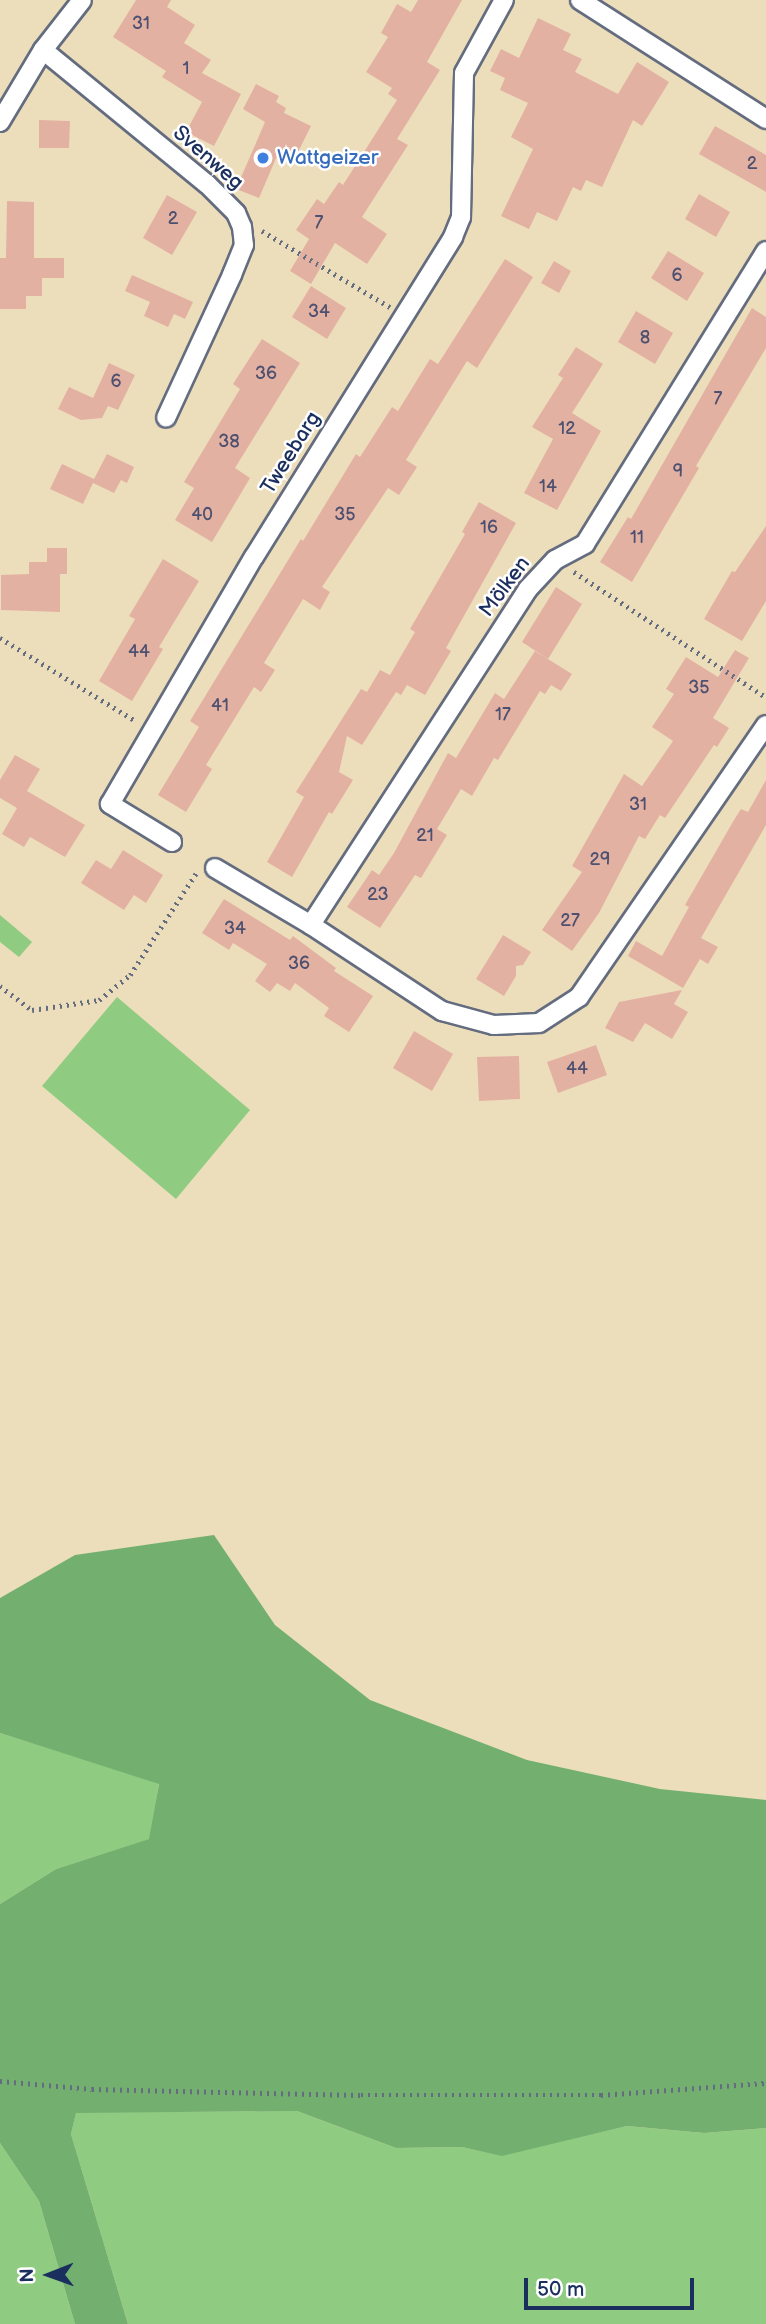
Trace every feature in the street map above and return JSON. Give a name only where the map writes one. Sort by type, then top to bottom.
[{"type":"street","points":[[0,122],[43,50],[82,0]]},
{"type":"street","name":"Tweebarg","points":[[172,842],[110,804],[150,730],[443,255],[461,218],[464,73],[504,0]]},
{"type":"street","points":[[580,0],[766,119]]},
{"type":"street","name":"Svenweg","points":[[43,50],[207,184],[236,214],[242,227]]},
{"type":"street","points":[[166,418],[244,245],[242,227]]},
{"type":"street","name":"Mölken","points":[[311,925],[528,589],[555,560],[585,544],[766,251]]},
{"type":"street","points":[[209,865],[311,925],[442,1011],[495,1025],[540,1023],[579,997],[766,725]]},
{"type":"path","points":[[242,227],[253,225],[404,315]]},
{"type":"path","points":[[555,560],[766,697]]},
{"type":"path","points":[[0,638],[150,730]]},
{"type":"path","points":[[0,986],[32,1010],[99,1000],[130,975],[209,865]]},
{"type":"path","points":[[0,2081],[92,2089],[374,2095],[601,2095],[766,2083]]},
{"type":"green space","points":[[0,915],[32,942],[19,957],[0,942]]},
{"type":"green space","points":[[117,997],[250,1110],[176,1199],[42,1086]]},
{"type":"green space","points":[[214,1535],[275,1625],[370,1700],[527,1760],[660,1789],[766,1800],[766,2128],[704,2133],[627,2126],[502,2156],[462,2147],[396,2148],[297,2111],[76,2113],[71,2134],[128,2324],[75,2324],[39,2201],[0,2143],[0,1904],[56,1869],[149,1839],[159,1784],[0,1733],[0,1598],[75,1555]]},
{"type":"green space","points":[[0,1733],[159,1783],[150,1839],[56,1869],[0,1904]]},
{"type":"green space","points":[[297,2111],[396,2148],[462,2147],[502,2155],[627,2126],[704,2133],[766,2128],[766,2324],[128,2324],[71,2134],[76,2112]]},
{"type":"green space","points":[[0,2143],[39,2201],[75,2324],[0,2324]]},
{"type":"building","points":[[136,0],[171,0],[167,7],[195,25],[184,43],[211,60],[202,73],[241,94],[214,146],[186,132],[202,102],[162,77],[166,71],[113,37]]},
{"type":"building","points":[[418,0],[462,0],[427,62],[440,70],[397,139],[408,145],[362,217],[387,234],[367,264],[335,243],[311,284],[290,271],[309,239],[296,230],[317,199],[324,204],[339,182],[343,185],[397,100],[388,94],[392,88],[366,72],[388,37],[381,33],[397,4],[411,12]]},
{"type":"building","points":[[538,18],[571,34],[563,50],[582,59],[575,72],[618,94],[637,62],[669,82],[642,126],[633,120],[602,187],[586,180],[581,191],[573,187],[557,221],[537,212],[529,229],[501,216],[533,149],[511,137],[528,103],[500,90],[505,78],[490,71],[501,49],[519,58]]},
{"type":"building","points":[[256,84],[279,96],[276,102],[286,108],[284,113],[311,126],[296,156],[280,149],[259,198],[236,189],[265,122],[243,109]]},
{"type":"building","points":[[39,120],[70,121],[69,148],[39,148]]},
{"type":"building","points":[[715,126],[766,155],[766,192],[699,154]]},
{"type":"building","points":[[699,194],[730,212],[716,237],[685,219]]},
{"type":"building","points":[[167,195],[197,212],[172,255],[143,238]]},
{"type":"building","points":[[7,201],[34,202],[34,258],[64,258],[64,278],[42,278],[42,296],[26,296],[26,309],[0,309],[0,258],[6,258]]},
{"type":"building","points":[[668,251],[704,273],[687,301],[651,278]]},
{"type":"building","points":[[505,259],[533,277],[477,368],[467,361],[406,460],[417,467],[399,495],[388,488],[322,587],[330,592],[320,610],[303,599],[264,663],[275,670],[261,692],[254,687],[206,765],[212,769],[186,812],[158,795],[199,727],[190,721],[356,454],[360,457],[392,407],[398,411],[430,359],[438,364]]},
{"type":"building","points":[[554,261],[571,271],[559,293],[541,283]]},
{"type":"building","points":[[132,275],[193,302],[185,319],[174,314],[168,327],[144,316],[150,302],[125,291]]},
{"type":"building","points":[[311,286],[346,308],[327,339],[292,317]]},
{"type":"building","points":[[752,308],[766,317],[766,348],[696,466],[699,468],[632,582],[600,562],[628,517],[631,519]]},
{"type":"building","points":[[636,311],[673,333],[655,364],[618,342]]},
{"type":"building","points":[[262,339],[300,363],[235,468],[250,478],[212,542],[175,520],[194,488],[184,482],[240,389],[233,384]]},
{"type":"building","points":[[576,347],[603,364],[572,413],[601,431],[557,510],[524,493],[553,439],[532,427],[563,378],[558,375]]},
{"type":"building","points":[[109,363],[135,375],[118,410],[108,406],[102,418],[81,420],[58,409],[69,387],[93,398]]},
{"type":"building","points":[[107,454],[134,467],[127,483],[121,480],[114,493],[93,483],[83,504],[50,489],[62,464],[94,479]]},
{"type":"building","points":[[479,502],[516,523],[446,648],[451,651],[425,695],[407,685],[401,695],[396,692],[362,745],[347,736],[339,772],[353,780],[332,814],[329,812],[292,877],[267,862],[304,797],[296,792],[361,689],[367,692],[380,670],[390,675],[415,632],[410,629],[465,534],[462,532]]},
{"type":"building","points":[[766,526],[766,601],[742,641],[704,619],[732,571],[735,572]]},
{"type":"building","points":[[47,548],[67,548],[67,574],[60,574],[60,612],[1,610],[1,575],[29,574],[29,562],[47,562]]},
{"type":"building","points":[[163,559],[199,581],[159,647],[163,649],[132,701],[99,681],[135,619],[129,616]]},
{"type":"building","points":[[556,587],[582,604],[548,659],[522,642]]},
{"type":"building","points":[[735,650],[749,658],[713,718],[729,728],[717,747],[714,745],[665,818],[660,815],[645,839],[639,836],[599,913],[572,951],[542,930],[582,872],[572,866],[624,774],[642,786],[673,741],[652,727],[674,694],[666,689],[686,657],[718,677]]},
{"type":"building","points":[[535,651],[572,674],[561,691],[551,685],[545,694],[540,691],[498,760],[494,758],[472,796],[461,789],[437,829],[447,835],[421,878],[415,875],[380,928],[347,907],[372,870],[379,875],[394,853],[448,753],[456,758],[495,693],[504,699]]},
{"type":"building","points":[[15,755],[40,769],[27,791],[85,825],[65,857],[30,837],[24,847],[2,834],[17,808],[0,798],[0,780]]},
{"type":"building","points":[[766,780],[766,825],[701,938],[718,947],[708,964],[700,959],[683,988],[628,956],[636,941],[662,956],[689,907],[685,905],[734,820],[741,809],[748,812]]},
{"type":"building","points":[[123,850],[163,875],[146,903],[134,895],[124,910],[81,883],[96,860],[111,869]]},
{"type":"building","points":[[224,899],[290,940],[293,936],[336,968],[334,971],[373,996],[349,1032],[324,1016],[329,1008],[295,983],[290,991],[277,983],[270,992],[255,981],[267,964],[233,943],[229,950],[202,933]]},
{"type":"building","points":[[503,935],[531,952],[523,965],[516,966],[516,976],[504,996],[476,979]]},
{"type":"building","points":[[682,990],[674,1004],[688,1012],[672,1039],[645,1023],[633,1042],[605,1028],[619,1002]]},
{"type":"building","points":[[414,1031],[453,1054],[432,1091],[393,1068]]},
{"type":"building","points":[[596,1045],[607,1075],[558,1093],[547,1062]]},
{"type":"building","points":[[519,1056],[520,1099],[479,1101],[477,1057]]},
{"type":"place","name":"Wattgeizer","points":[[263,158]]}]
